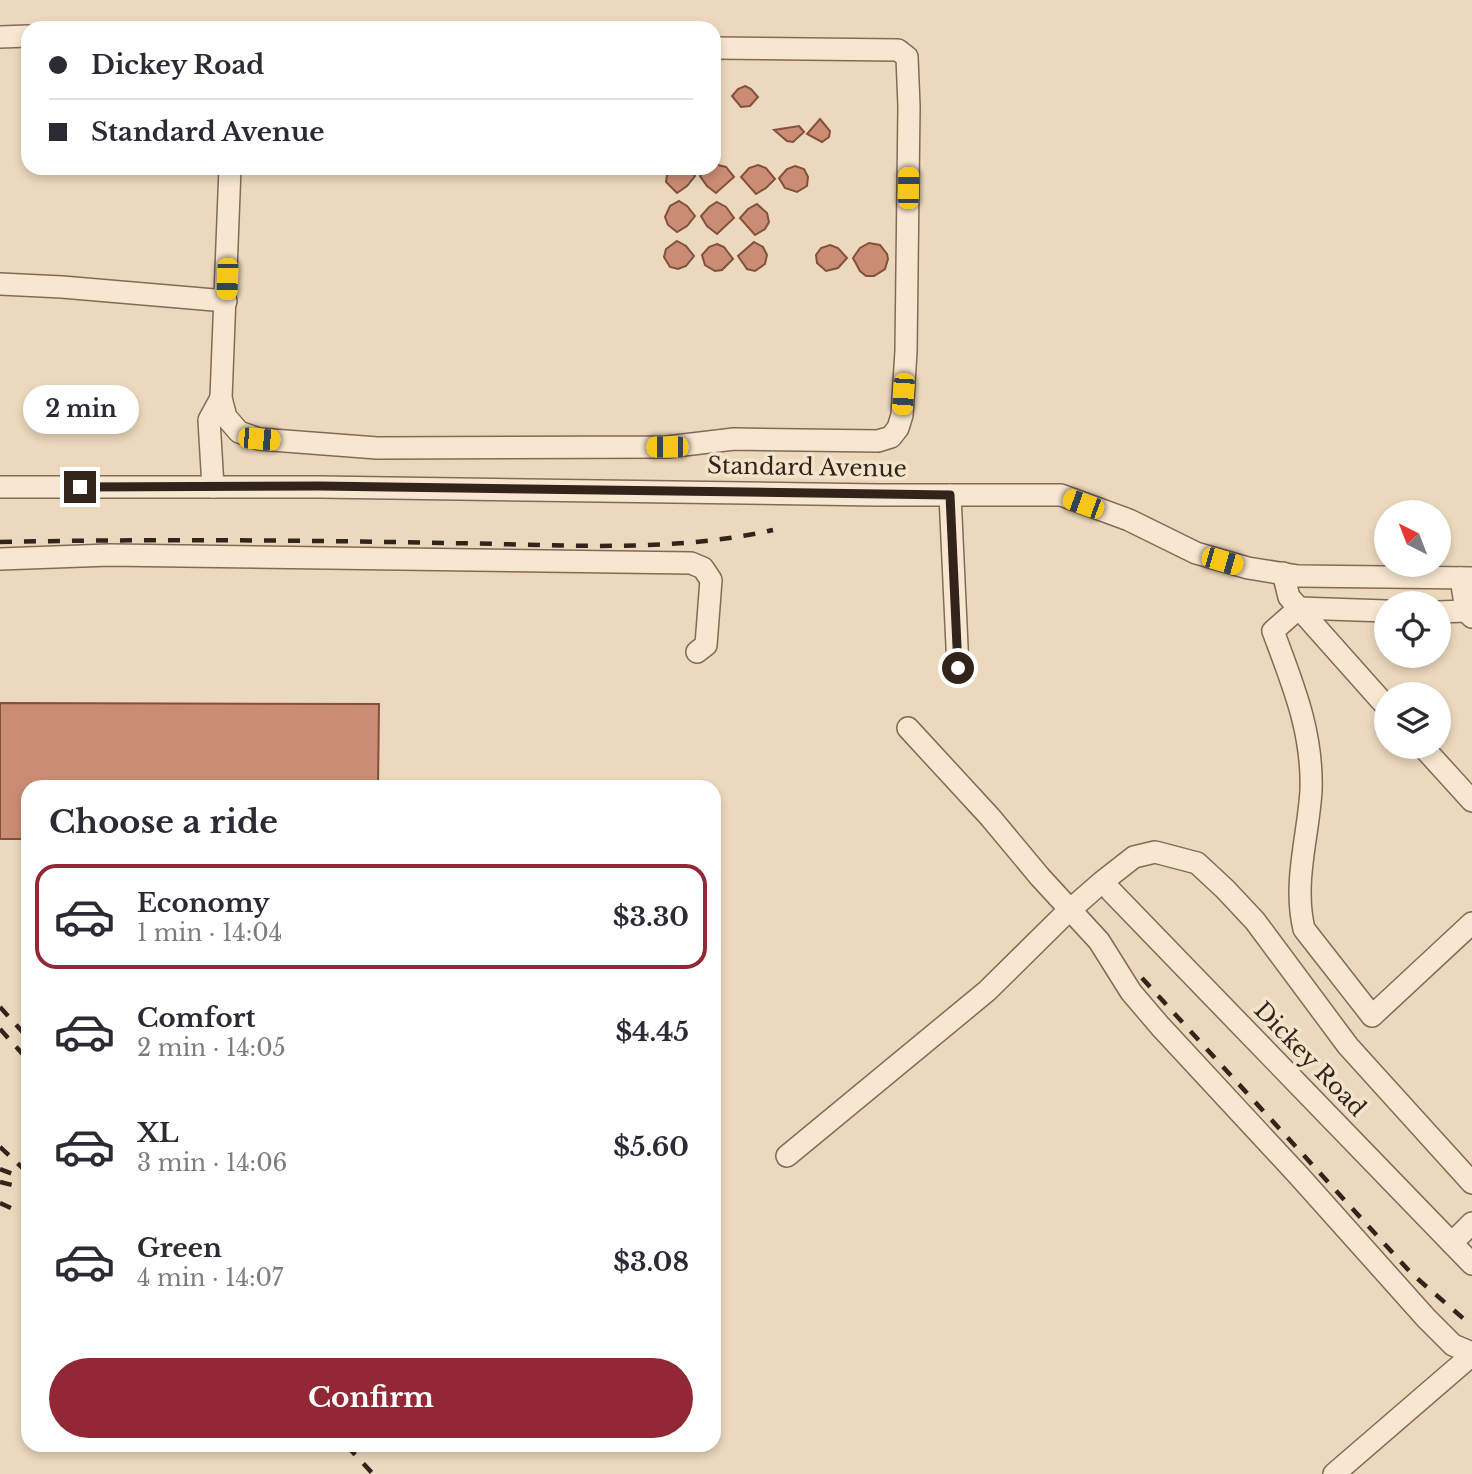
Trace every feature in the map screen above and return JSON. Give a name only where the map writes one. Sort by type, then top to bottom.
[{"type":"street","points":[[0,37],[21,36]]},
{"type":"street","points":[[230,175],[221,398],[226,417],[239,432],[259,439],[377,448],[667,447],[734,439],[878,442],[891,437],[898,428],[902,415],[906,351],[909,106],[907,57],[898,50],[721,48]]},
{"type":"street","points":[[0,284],[226,301]]},
{"type":"street","points":[[212,487],[209,420],[221,398]]},
{"type":"street","name":"Standard Avenue","points":[[0,487],[1061,495],[1129,520],[1196,554],[1248,568],[1298,576],[1467,578]]},
{"type":"street","points":[[950,495],[958,668]]},
{"type":"street","points":[[0,559],[109,555],[691,564],[703,568],[711,580],[706,645],[697,652]]},
{"type":"street","points":[[1283,573],[1289,597],[1374,692]]},
{"type":"street","points":[[1451,612],[1470,613],[1467,578]]},
{"type":"street","points":[[1374,611],[1299,608],[1273,631],[1308,734],[1311,790],[1299,891],[1304,929],[1372,1016],[1472,923]]},
{"type":"street","points":[[908,728],[1099,941],[1131,992],[1160,1027],[1300,1177],[1426,1318],[1453,1345],[1472,1354],[1334,1474]]},
{"type":"street","points":[[1434,759],[1472,801]]},
{"type":"street","points":[[787,1156],[987,990],[1071,909],[1134,858],[1155,852],[1197,863],[1255,921],[1348,1046],[1472,1184]]},
{"type":"street","name":"Dickey Road","points":[[1111,891],[1472,1264]]},
{"type":"street","points":[[1452,1243],[1472,1223]]},
{"type":"building","points":[[745,86],[758,97],[750,106],[741,107],[732,96]]},
{"type":"building","points":[[820,119],[830,131],[829,137],[822,142],[807,134]]},
{"type":"building","points":[[799,126],[804,132],[793,142],[787,141],[774,130]]},
{"type":"building","points":[[758,165],[766,168],[775,179],[756,194],[741,177],[749,168]]},
{"type":"building","points":[[721,166],[726,167],[734,177],[716,193],[700,176],[721,175]]},
{"type":"building","points":[[795,166],[804,169],[808,177],[807,186],[797,192],[785,188],[779,178],[787,169]]},
{"type":"building","points":[[667,175],[695,176],[677,193],[666,182]]},
{"type":"building","points":[[679,201],[695,216],[687,226],[677,232],[668,225],[665,217],[670,206]]},
{"type":"building","points":[[717,202],[726,207],[734,218],[717,234],[707,226],[701,216]]},
{"type":"building","points":[[757,204],[767,213],[769,222],[765,229],[755,235],[740,218]]},
{"type":"building","points":[[677,241],[686,246],[694,256],[686,266],[678,269],[670,267],[664,257],[666,249]]},
{"type":"building","points":[[754,242],[763,247],[767,255],[765,264],[755,271],[747,269],[738,256]]},
{"type":"building","points":[[869,243],[880,245],[888,259],[885,269],[874,276],[866,276],[860,271],[853,258],[860,248]]},
{"type":"building","points":[[717,244],[724,247],[733,259],[722,270],[715,271],[705,265],[702,255],[709,247]]},
{"type":"building","points":[[830,245],[838,248],[847,258],[838,268],[826,271],[817,263],[816,255],[821,248]]},
{"type":"building","points":[[0,703],[379,704],[378,780],[21,780],[21,839],[0,839]]},
{"type":"railway","points":[[0,542],[278,541],[610,546],[692,542],[773,530]]},
{"type":"railway","points":[[1142,978],[1412,1274],[1472,1326]]},
{"type":"railway","points":[[0,1007],[21,1030]]},
{"type":"railway","points":[[0,1029],[21,1052]]},
{"type":"railway","points":[[0,1147],[21,1166]]},
{"type":"railway","points":[[0,1169],[21,1177]]},
{"type":"railway","points":[[0,1182],[21,1187]]},
{"type":"railway","points":[[0,1203],[21,1213]]},
{"type":"railway","points":[[353,1452],[373,1474]]},
{"type":"route","points":[[80,487],[320,486],[950,495],[958,668]]}]
